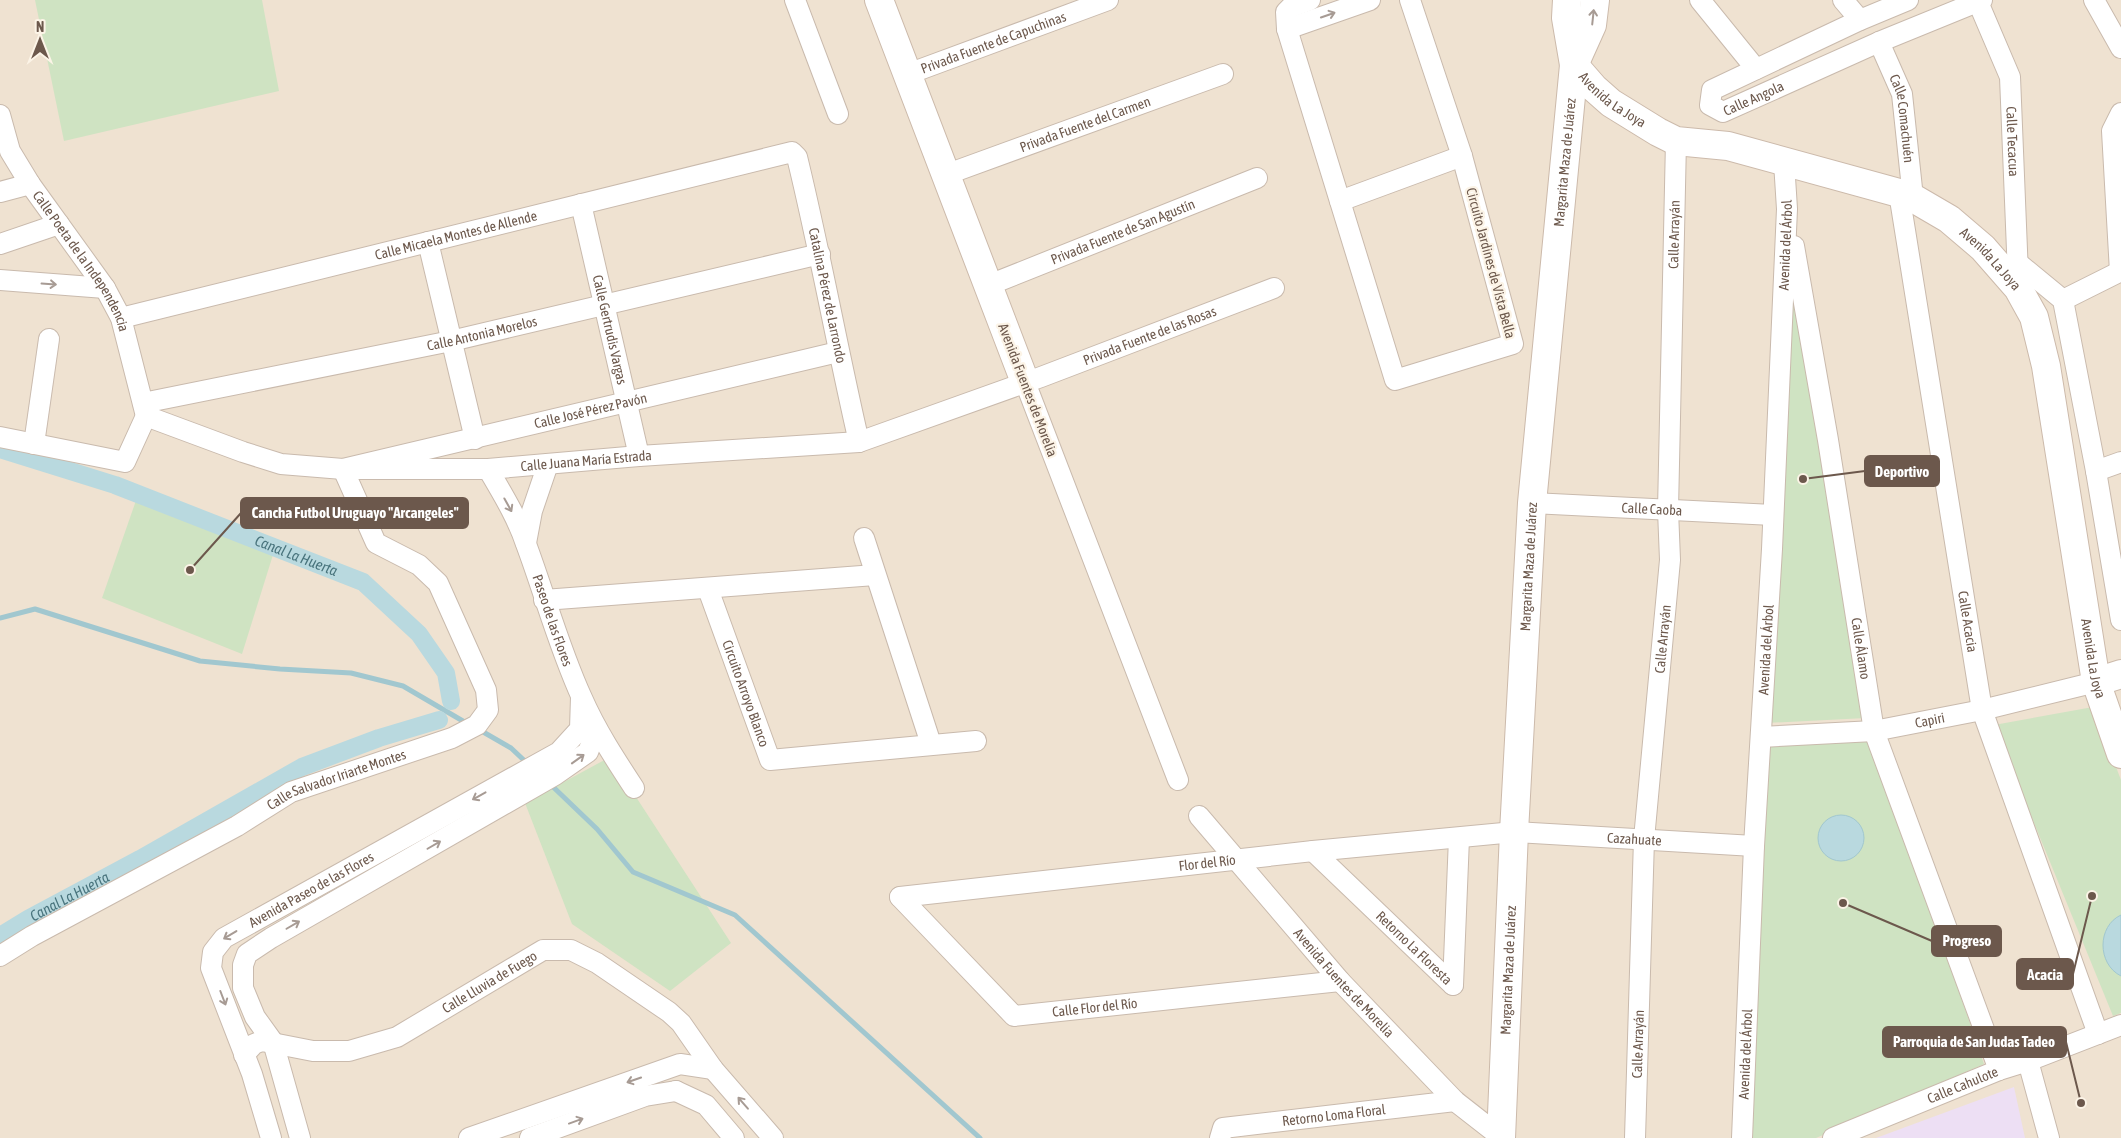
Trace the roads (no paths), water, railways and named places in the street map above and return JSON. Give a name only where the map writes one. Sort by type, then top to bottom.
[{"type":"street","points":[[795,0],[838,114]]},
{"type":"street","name":"Avenida Fuentes de Morelia","points":[[879,0],[1178,780]]},
{"type":"street","name":"Privada Fuente de Capuchinas","points":[[908,74],[1108,0]]},
{"type":"street","name":"Circuito Jardines de Vista Bella","points":[[1310,0],[1291,7],[1286,12],[1287,29],[1395,380],[1513,344],[1462,156],[1410,0]]},
{"type":"street","points":[[1287,29],[1370,0]]},
{"type":"street","name":"Margarita Maza de Juárez","points":[[1501,1137],[1514,832],[1532,503],[1574,65],[1592,25],[1595,0]]},
{"type":"street","points":[[1700,0],[1756,69]]},
{"type":"street","points":[[1843,0],[1860,20]]},
{"type":"street","name":"Calle Angola","points":[[1908,0],[1860,20],[1712,90],[1710,105],[1723,112],[1879,42],[1980,1]]},
{"type":"street","points":[[2094,0],[2121,48]]},
{"type":"street","name":"Calle Tecacua","points":[[1980,1],[2010,77],[2018,275]]},
{"type":"street","name":"Avenida La Joya","points":[[1566,9],[1574,65],[1594,88],[1611,103],[1676,141],[1728,146],[1906,196],[1949,219],[2018,275],[2064,300]]},
{"type":"street","name":"Calle Comachuén","points":[[1879,42],[1902,94],[1906,196]]},
{"type":"street","name":"Privada Fuente del Carmen","points":[[945,175],[1223,74]]},
{"type":"street","points":[[2121,113],[2112,131],[2121,272],[2064,300],[2096,471],[2117,569],[2121,620]]},
{"type":"street","name":"Calle Poeta de la Independencia","points":[[0,114],[10,151],[30,184],[105,288],[121,318],[144,409]]},
{"type":"street","name":"Calle Arrayán","points":[[1635,1138],[1644,840],[1670,560],[1668,510],[1676,141]]},
{"type":"street","name":"Calle Micaela Montes de Allende","points":[[121,318],[792,152]]},
{"type":"street","name":"Catalina Pérez de Larrondo","points":[[792,152],[797,157],[820,254],[838,352],[859,442]]},
{"type":"street","points":[[1340,200],[1462,156]]},
{"type":"street","name":"Avenida del Árbol","points":[[1742,1138],[1754,846],[1773,515],[1787,209],[1784,162]]},
{"type":"street","name":"Privada Fuente de San Agustín","points":[[989,285],[1257,178]]},
{"type":"street","points":[[0,192],[30,184]]},
{"type":"street","name":"Calle Acacia","points":[[1906,196],[1982,710],[2098,1034]]},
{"type":"street","name":"Calle Gertrudis Vargas","points":[[581,204],[639,456]]},
{"type":"street","name":"Calle Álamo","points":[[1787,209],[1828,440],[1874,731],[1999,1070]]},
{"type":"street","points":[[0,244],[59,224]]},
{"type":"street","points":[[428,242],[475,439]]},
{"type":"street","name":"Calle Antonia Morelos","points":[[144,409],[605,306],[820,254]]},
{"type":"street","name":"Avenida La Joya","points":[[2018,275],[2034,317],[2046,366],[2110,689],[2121,754]]},
{"type":"street","points":[[0,280],[105,288]]},
{"type":"street","name":"Privada Fuente de las Rosas","points":[[1025,382],[1274,288]]},
{"type":"street","points":[[34,444],[49,339]]},
{"type":"street","name":"Calle José Pérez Pavón","points":[[343,468],[475,439],[838,352]]},
{"type":"street","name":"Calle Juana María Estrada","points":[[144,409],[243,452],[281,464],[343,468],[488,468],[859,442],[1025,382]]},
{"type":"street","points":[[0,437],[124,462],[144,409]]},
{"type":"street","points":[[2096,471],[2121,462]]},
{"type":"street","name":"Paseo de las Flores","points":[[526,543],[532,511],[548,464]]},
{"type":"street","name":"Calle Salvador Iriarte Montes","points":[[0,956],[32,936],[237,826],[291,792],[452,738],[470,728],[488,710],[486,690],[438,583],[420,565],[376,543],[343,468]]},
{"type":"street","name":"Paseo de las Flores","points":[[488,468],[512,510],[526,543],[544,600],[581,697],[588,729],[634,788]]},
{"type":"street","name":"Calle Caoba","points":[[1532,503],[1773,515]]},
{"type":"street","points":[[864,538],[930,744]]},
{"type":"street","points":[[544,600],[875,574]]},
{"type":"street","name":"Circuito Arroyo Blanco","points":[[708,588],[770,760],[976,741]]},
{"type":"street","name":"Capiri","points":[[1761,736],[1874,731],[1982,710],[2110,689]]},
{"type":"street","name":"Avenida Paseo de las Flores","points":[[271,1138],[252,1074],[211,968],[214,952],[224,938],[535,774],[588,752],[588,729]]},
{"type":"street","name":"Avenida Paseo de las Flores","points":[[300,1138],[273,1042],[255,1016],[243,988],[243,966],[246,954],[535,774]]},
{"type":"street","name":"Avenida Fuentes de Morelia","points":[[1199,816],[1234,860],[1340,981],[1455,1101],[1501,1137]]},
{"type":"street","name":"Flor del Río","points":[[900,897],[1313,851],[1514,832]]},
{"type":"street","name":"Cazahuate","points":[[1514,832],[1754,846]]},
{"type":"street","name":"Retorno La Floresta","points":[[1313,851],[1452,985],[1459,838]]},
{"type":"street","name":"Calle Flor del Río","points":[[900,897],[1014,1016],[1340,981]]},
{"type":"street","name":"Calle Lluvia de Fuego","points":[[273,1042],[313,1051],[349,1051],[397,1037],[543,950],[571,950],[597,963],[669,1012],[681,1023],[713,1069]]},
{"type":"street","points":[[676,1091],[672,1080],[680,1064],[681,1023]]},
{"type":"street","name":"Calle Cahulote","points":[[1833,1138],[1999,1070],[2028,1061],[2121,1024]]},
{"type":"street","points":[[244,1055],[254,1044],[262,1041],[273,1042]]},
{"type":"street","points":[[252,1074],[266,1078],[273,1076],[313,1051]]},
{"type":"street","points":[[2028,1061],[2049,1138]]},
{"type":"street","points":[[469,1138],[680,1064],[713,1069],[774,1138]]},
{"type":"street","points":[[695,1098],[702,1096],[707,1091],[713,1069]]},
{"type":"street","points":[[530,1138],[645,1096],[676,1091],[695,1098],[706,1105],[734,1138]]},
{"type":"street","name":"Retorno Loma Floral","points":[[1220,1138],[1223,1128],[1455,1101]]},
{"type":"water","points":[[1846,815],[1858,821],[1863,829],[1863,847],[1858,855],[1850,860],[1836,861],[1824,855],[1819,847],[1818,833],[1824,821],[1832,816]]},
{"type":"water","points":[[2121,915],[2121,976],[2107,963],[2103,945],[2108,927],[2113,920]]},
{"type":"waterway","name":"Canal La Huerta","points":[[0,449],[115,485],[363,582],[419,634],[446,673],[451,701]]},
{"type":"waterway","points":[[0,618],[35,609],[200,661],[280,669],[351,673],[403,686],[468,724]]},
{"type":"waterway","name":"Canal La Huerta","points":[[0,936],[302,767],[379,738],[439,720]]},
{"type":"waterway","points":[[478,729],[511,748],[528,764]]},
{"type":"waterway","points":[[549,783],[597,829],[633,872],[735,915],[980,1138]]},
{"type":"place","name":"Deportivo","points":[[1803,479]]},
{"type":"place","name":"Cancha Futbol Uruguayo \"Arcangeles\"","points":[[190,570]]},
{"type":"place","name":"Acacia","points":[[2092,896]]},
{"type":"place","name":"Progreso","points":[[1843,903]]},
{"type":"place","name":"Parroquia de San Judas Tadeo","points":[[2081,1103]]}]
